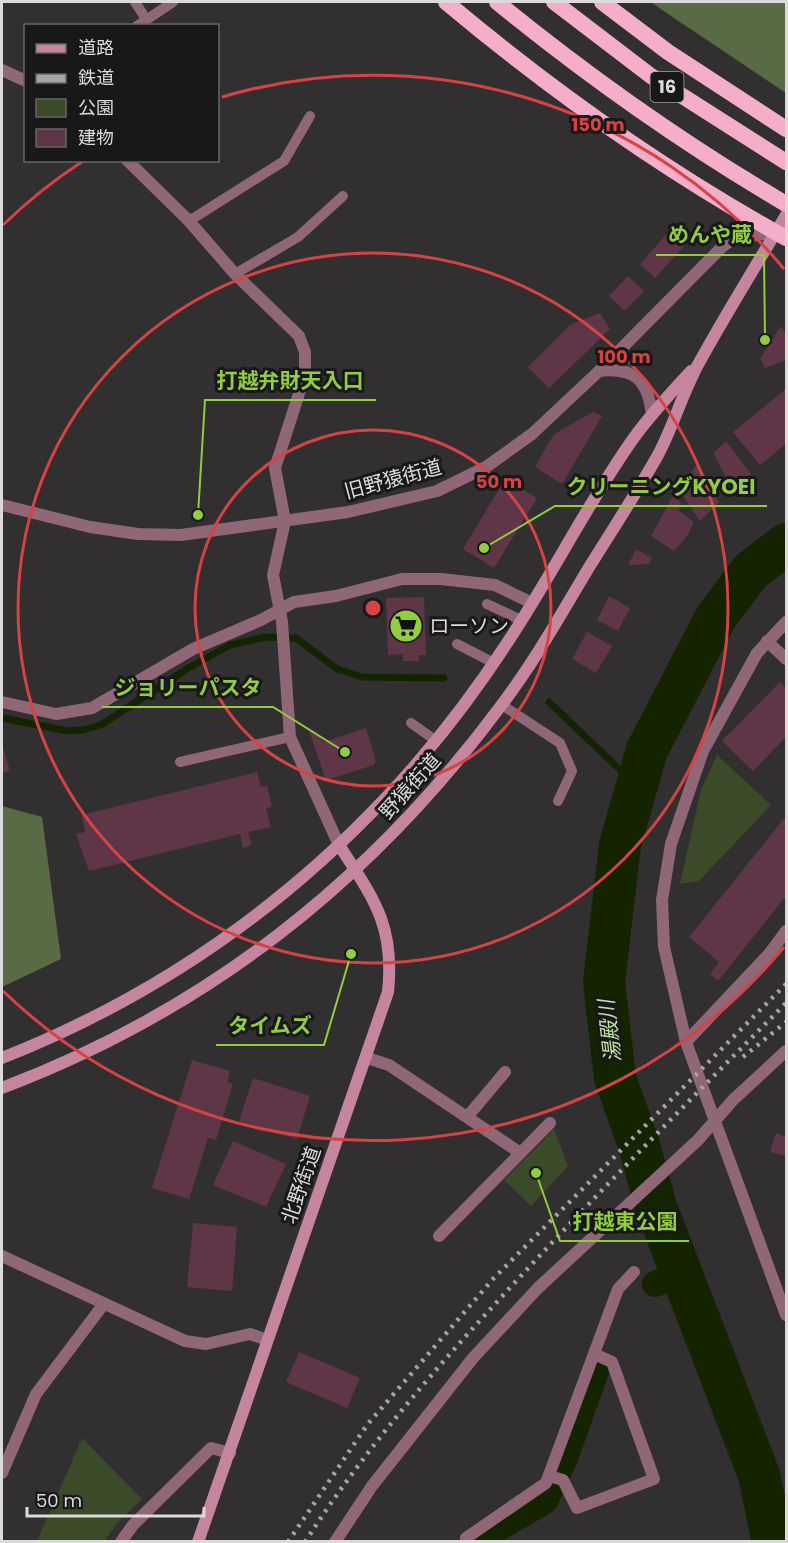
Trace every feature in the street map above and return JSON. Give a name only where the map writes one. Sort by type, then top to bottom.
[{"type":"highway","points":[[446,2],[533,72],[612,130],[781,235]]},
{"type":"highway","name":"16","points":[[497,2],[630,105],[723,167],[786,204]]},
{"type":"highway","name":"16","points":[[554,2],[651,76],[786,162]]},
{"type":"highway","name":"16","points":[[602,2],[668,52],[786,129]]},
{"type":"main road","points":[[781,235],[786,215]]},
{"type":"main road","name":"野猿街道","points":[[2,1058],[80,1023],[168,975],[266,910],[339,845],[398,786],[494,663],[633,440],[698,363],[781,235]]},
{"type":"main road","name":"野猿街道","points":[[2,1088],[72,1059],[169,1009],[261,948],[307,915],[356,871],[435,789],[502,705],[658,454],[698,363]]},
{"type":"main road","name":"北野街道","points":[[198,1542],[388,992],[391,962],[381,917],[339,845]]},
{"type":"street","points":[[2,70],[24,80]]},
{"type":"street","points":[[129,162],[189,220],[235,274],[299,336],[305,352],[305,375],[275,468],[285,521],[273,575],[290,696],[290,737],[339,845]]},
{"type":"street","name":"旧野猿街道","points":[[2,505],[90,527],[159,536],[285,521],[418,496],[458,482],[503,456],[532,434],[599,371],[722,247],[733,239],[781,235]]},
{"type":"street","points":[[599,371],[622,370],[640,380],[647,389],[652,415]]},
{"type":"street","points":[[2,702],[56,714],[92,708],[193,649],[280,617],[294,602],[336,596],[402,579],[441,579],[495,585],[532,603]]},
{"type":"street","points":[[786,622],[767,641],[740,682],[703,751],[671,844],[662,900],[664,946],[686,1042],[786,1315]]},
{"type":"street","points":[[767,641],[786,659]]},
{"type":"street","points":[[686,1042],[769,954],[786,931]]},
{"type":"street","points":[[335,1542],[372,1486],[473,1358],[538,1288],[698,1140],[733,1100],[786,1051]]},
{"type":"street","points":[[367,1058],[389,1065],[519,1152]]},
{"type":"street","points":[[468,1116],[505,1072]]},
{"type":"street","points":[[439,1236],[550,1123]]},
{"type":"street","points":[[2,1256],[103,1305],[185,1341],[206,1344],[250,1334],[267,1340]]},
{"type":"street","points":[[467,1542],[466,1538],[546,1483],[618,1289],[634,1272]]},
{"type":"street","points":[[2,1473],[36,1394],[103,1305]]},
{"type":"street","points":[[549,1476],[563,1480],[577,1508],[654,1479],[612,1362],[594,1354]]},
{"type":"street","points":[[121,1542],[133,1525],[210,1448],[230,1453]]},
{"type":"lane","points":[[135,2],[146,19]]},
{"type":"lane","points":[[140,24],[172,2]]},
{"type":"lane","points":[[189,220],[284,161],[310,116]]},
{"type":"lane","points":[[235,274],[298,237],[343,196]]},
{"type":"lane","points":[[487,604],[521,620]]},
{"type":"lane","points":[[457,644],[494,663]]},
{"type":"lane","points":[[502,705],[560,743],[572,771],[558,801]]},
{"type":"lane","points":[[411,723],[435,740]]},
{"type":"lane","points":[[180,762],[290,737]]},
{"type":"green space","points":[[651,2],[786,2],[786,93],[668,14]]},
{"type":"green space","points":[[717,755],[771,805],[699,881],[680,884],[701,790]]},
{"type":"green space","points":[[2,806],[42,817],[61,959],[2,987]]},
{"type":"green space","points":[[554,1129],[568,1166],[531,1206],[504,1180]]},
{"type":"green space","points":[[82,1438],[142,1499],[117,1523],[105,1541],[37,1541]]},
{"type":"building","points":[[672,228],[688,242],[655,278],[640,264]]},
{"type":"building","points":[[628,276],[644,291],[625,311],[609,296]]},
{"type":"building","points":[[600,313],[610,329],[549,388],[528,367],[570,325]]},
{"type":"building","points":[[781,326],[786,334],[786,360],[765,368],[760,359]]},
{"type":"building","points":[[786,389],[786,444],[760,465],[733,432]]},
{"type":"building","points":[[593,412],[602,416],[562,484],[535,467],[554,434]]},
{"type":"building","points":[[726,441],[751,474],[732,488],[713,453]]},
{"type":"building","points":[[698,462],[719,502],[700,521],[679,490]]},
{"type":"building","points":[[505,479],[537,498],[494,568],[463,549]]},
{"type":"building","points":[[674,494],[681,504],[679,511],[694,522],[687,536],[674,551],[651,536]]},
{"type":"building","points":[[636,549],[652,558],[649,564],[628,565]]},
{"type":"building","points":[[609,596],[630,608],[618,631],[597,620]]},
{"type":"building","name":"ローソン","points":[[424,597],[426,655],[419,655],[419,661],[403,661],[403,654],[388,655],[386,598]]},
{"type":"building","points":[[587,632],[612,646],[596,673],[572,659]]},
{"type":"building","points":[[780,682],[786,689],[786,737],[753,771],[722,741]]},
{"type":"building","points":[[366,728],[376,761],[374,765],[326,780],[309,731],[313,730],[324,742]]},
{"type":"building","points":[[2,744],[10,771],[2,773]]},
{"type":"building","points":[[257,772],[261,787],[267,786],[272,807],[266,808],[271,827],[248,832],[252,845],[243,848],[240,834],[89,871],[76,834],[85,832],[82,815]]},
{"type":"building","points":[[786,816],[786,896],[718,981],[710,974],[719,962],[689,937]]},
{"type":"building","points":[[192,1060],[230,1071],[227,1082],[233,1084],[216,1140],[208,1138],[189,1199],[152,1188]]},
{"type":"building","points":[[253,1078],[310,1096],[297,1139],[239,1121]]},
{"type":"building","points":[[776,1133],[786,1137],[786,1156],[770,1152]]},
{"type":"building","points":[[233,1141],[286,1164],[266,1207],[213,1185]]},
{"type":"building","points":[[193,1223],[237,1227],[232,1291],[187,1287]]},
{"type":"building","points":[[299,1352],[360,1378],[347,1408],[286,1382]]},
{"type":"waterway","name":"湯殿川","points":[[773,1542],[759,1475],[656,1207],[639,1145],[615,1078],[604,982],[620,845],[647,750],[716,617],[751,571],[786,544]]},
{"type":"waterway","points":[[2,718],[68,731],[101,725],[190,667],[230,645],[266,637],[296,638],[337,669],[362,677],[444,678]]},
{"type":"waterway","points":[[549,702],[637,786]]},
{"type":"waterway","points":[[655,1284],[682,1273]]},
{"type":"waterway","points":[[475,1542],[545,1501],[564,1461],[596,1371]]},
{"type":"railway","points":[[288,1542],[367,1425],[493,1279],[786,984]]},
{"type":"railway","points":[[305,1542],[351,1475],[453,1351],[576,1218],[786,1003]]},
{"type":"railway","points":[[743,1057],[786,1022]]},
{"type":"place","name":"めんや蔵","points":[[765,340]]},
{"type":"place","name":"打越弁財天入口","points":[[198,515]]},
{"type":"place","name":"クリーニングKYOEI","points":[[484,548]]},
{"type":"place","name":"ローソン","points":[[406,626]]},
{"type":"place","name":"ジョリーパスタ","points":[[345,752]]},
{"type":"place","name":"タイムズ","points":[[351,954]]},
{"type":"place","name":"打越東公園","points":[[536,1173]]}]
